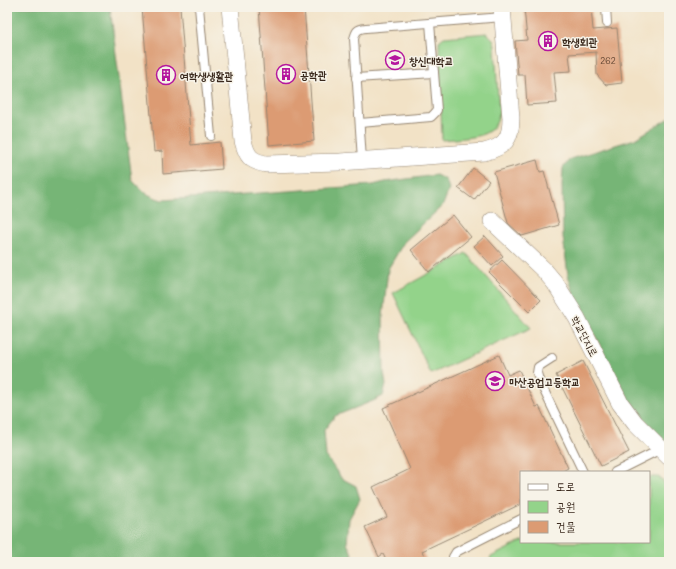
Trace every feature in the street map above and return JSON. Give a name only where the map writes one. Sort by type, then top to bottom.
[{"type":"street","points":[[230,7],[243,141],[250,158],[258,163],[266,164],[362,160],[495,150],[502,145],[511,128],[502,12]]},
{"type":"street","name":"학교단지로","points":[[492,222],[544,270],[555,283],[577,318],[620,403],[635,423],[665,453]]},
{"type":"lane","points":[[199,7],[211,136]]},
{"type":"lane","points":[[606,7],[607,23]]},
{"type":"lane","points":[[362,160],[354,39],[356,32],[360,29],[430,23],[502,12]]},
{"type":"lane","points":[[360,122],[431,117],[435,114],[437,110],[430,23]]},
{"type":"lane","points":[[356,78],[434,73]]},
{"type":"lane","points":[[552,358],[538,367],[537,373],[583,471]]},
{"type":"lane","points":[[618,471],[665,453]]},
{"type":"lane","points":[[454,562],[453,557],[456,552],[520,520]]},
{"type":"green space","points":[[7,7],[110,7],[132,180],[149,195],[162,200],[373,185],[436,175],[446,180],[449,189],[443,205],[404,242],[388,269],[383,316],[384,373],[386,385],[383,396],[335,416],[324,430],[326,456],[341,478],[356,486],[360,499],[349,519],[347,543],[356,562],[7,562]]},
{"type":"green space","points":[[487,33],[493,39],[495,46],[499,115],[497,122],[491,129],[480,135],[467,138],[442,140],[439,41],[444,37]]},
{"type":"green space","points":[[669,118],[669,446],[643,418],[630,401],[574,295],[568,275],[563,237],[562,186],[563,168],[570,159],[635,139]]},
{"type":"green space","points":[[466,253],[531,328],[431,374],[393,293]]},
{"type":"green space","points":[[650,477],[658,477],[662,479],[669,492],[669,562],[489,562],[491,557],[520,542],[650,543]]},
{"type":"building","name":"여학생생활관","points":[[142,7],[180,7],[191,145],[220,142],[222,169],[163,174],[162,151],[154,152]]},
{"type":"building","name":"공학관","points":[[259,7],[304,7],[314,141],[269,145]]},
{"type":"building","points":[[524,7],[591,7],[593,30],[617,28],[622,83],[606,85],[597,75],[596,52],[569,54],[571,71],[554,72],[557,103],[527,105],[525,75],[518,75],[515,41],[527,40]]},
{"type":"building","points":[[537,160],[540,172],[544,171],[559,225],[522,236],[508,223],[494,172]]},
{"type":"building","points":[[473,168],[489,181],[474,200],[458,188]]},
{"type":"building","points":[[453,215],[471,237],[429,272],[411,250]]},
{"type":"building","points":[[485,236],[503,256],[492,266],[474,246]]},
{"type":"building","points":[[502,260],[541,300],[529,312],[489,272]]},
{"type":"building","points":[[499,355],[508,375],[519,370],[536,407],[539,406],[568,468],[563,471],[520,471],[520,504],[422,551],[427,562],[387,562],[383,554],[379,557],[365,527],[387,517],[373,487],[410,469],[383,408]]},
{"type":"building","points":[[583,361],[629,452],[601,466],[556,375]]},
{"type":"place","name":"학생회관","points":[[548,41]]},
{"type":"place","name":"창신대학교","points":[[395,60]]},
{"type":"place","name":"공학관","points":[[286,74]]},
{"type":"place","name":"여학생생활관","points":[[166,75]]},
{"type":"place","name":"마산공업고등학교","points":[[495,381]]}]
